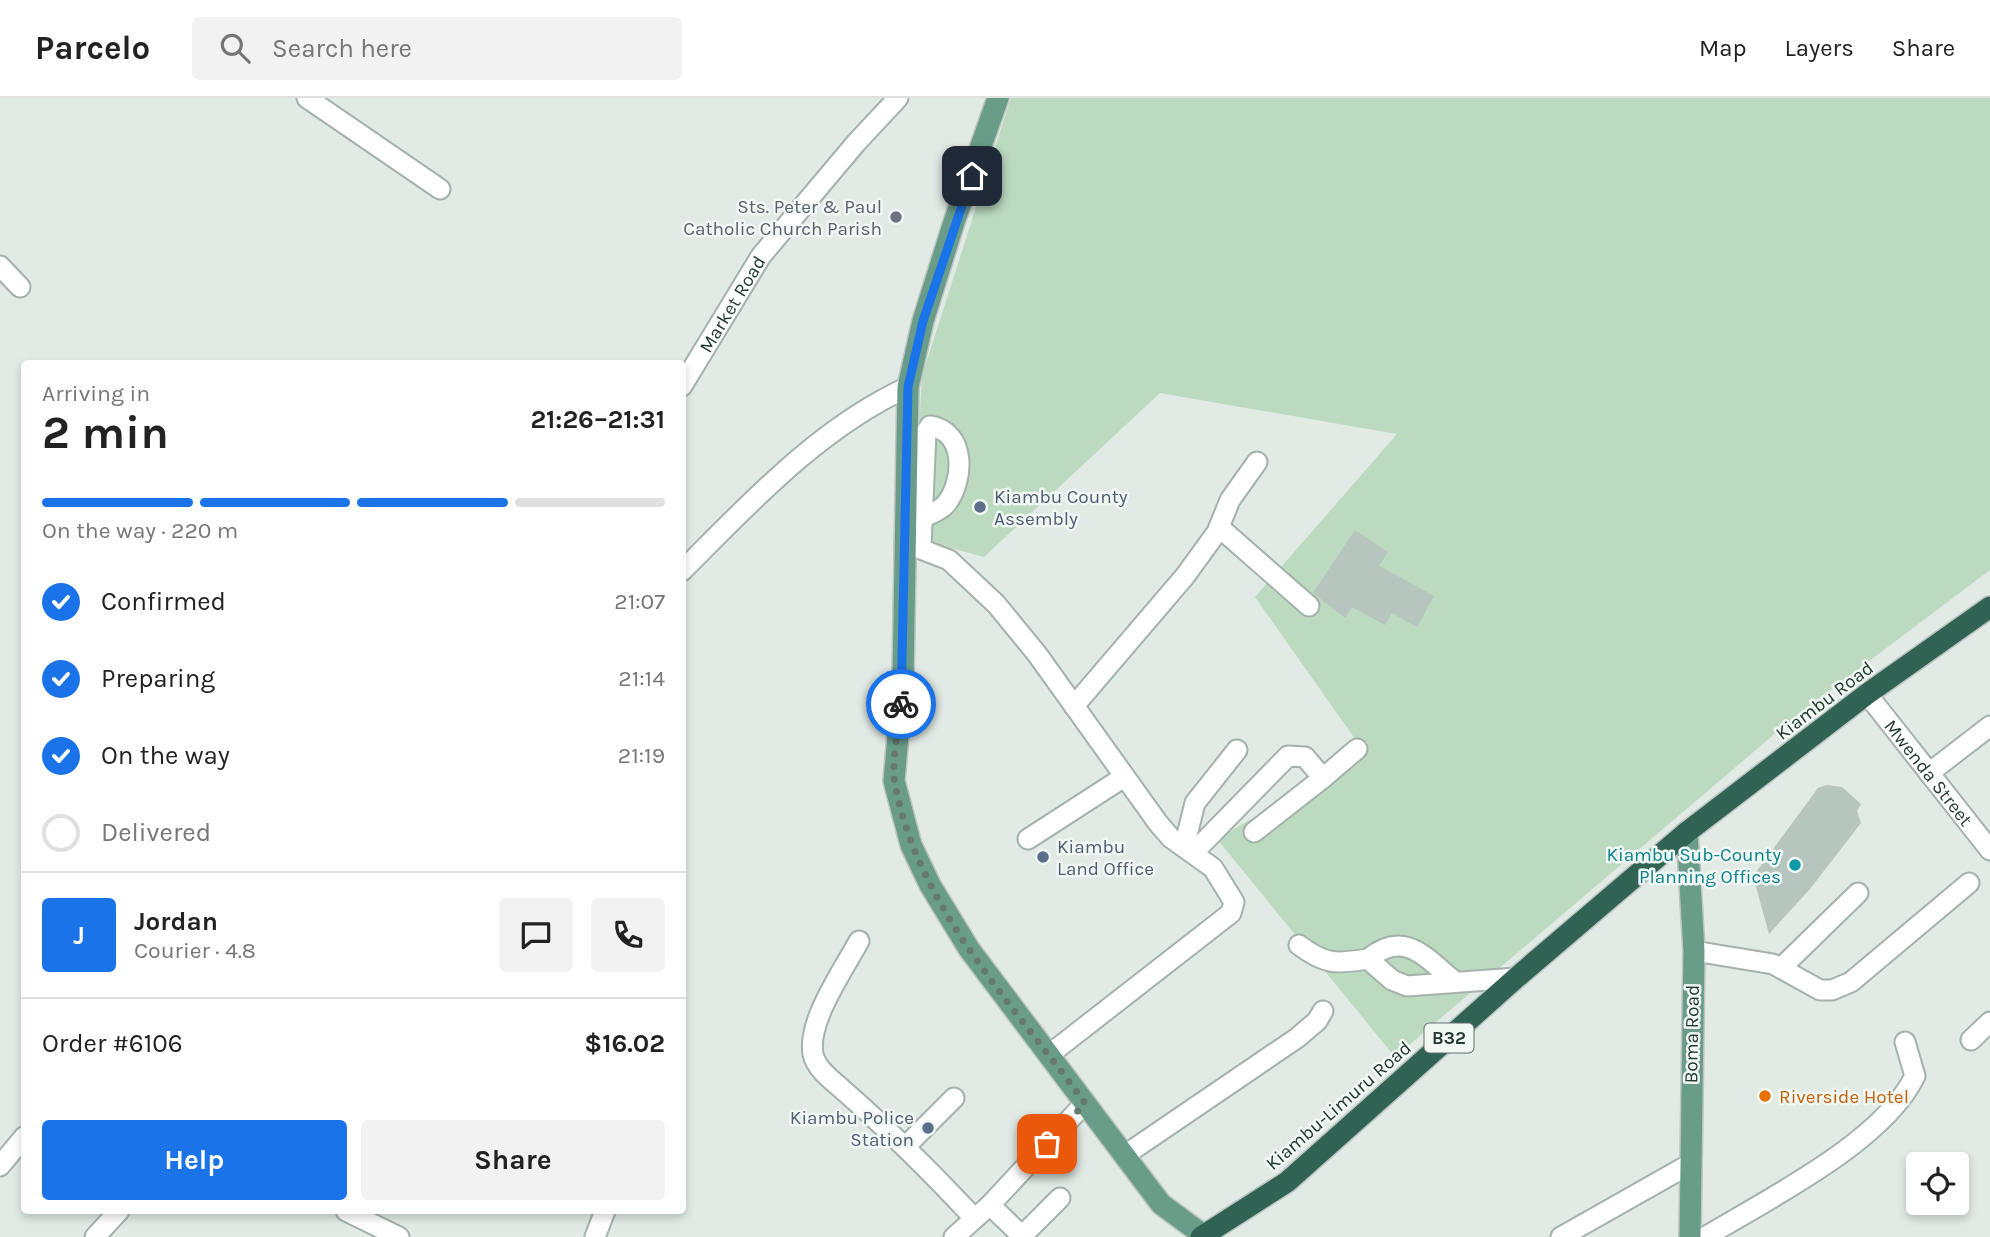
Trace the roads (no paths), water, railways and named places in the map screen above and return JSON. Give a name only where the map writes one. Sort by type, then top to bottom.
[{"type":"highway","name":"Kiambu Road","points":[[1687,832],[1867,694],[1990,607]]},
{"type":"highway","name":"Kiambu-Limuru Road","points":[[1202,1236],[1287,1182],[1516,978],[1687,832]]},
{"type":"main road","points":[[998,98],[954,222],[923,321],[908,387],[913,545],[894,781],[912,845],[930,885],[969,949],[1161,1204],[1202,1236]]},
{"type":"main road","name":"Boma Road","points":[[1687,832],[1694,951],[1690,1237]]},
{"type":"street","points":[[307,98],[440,189]]},
{"type":"street","name":"Market Road","points":[[686,379],[761,256],[856,143],[898,98]]},
{"type":"street","points":[[0,266],[20,287]]},
{"type":"street","points":[[686,567],[805,452],[889,396],[908,387]]},
{"type":"street","points":[[1074,706],[1185,576],[1219,527],[1230,500],[1257,462]]},
{"type":"street","points":[[922,518],[913,545],[949,560],[976,582],[1037,654],[1171,838],[1223,880],[1234,902],[1231,913],[1050,1054]]},
{"type":"street","points":[[1219,527],[1309,606]]},
{"type":"street","name":"Mwenda Street","points":[[1867,694],[1990,850]]},
{"type":"street","points":[[1929,773],[1990,726]]},
{"type":"street","points":[[1254,832],[1357,749]]},
{"type":"street","points":[[1189,850],[1195,803],[1237,750]]},
{"type":"street","points":[[1189,850],[1288,756],[1305,757],[1322,778]]},
{"type":"street","points":[[1028,839],[1124,777]]},
{"type":"street","points":[[1694,951],[1781,968],[1821,990],[1832,990],[1851,982],[1969,883]]},
{"type":"street","points":[[1781,968],[1858,893]]},
{"type":"street","points":[[859,941],[822,1008],[813,1037],[813,1055],[823,1072],[906,1145],[974,1218]]},
{"type":"street","points":[[1299,945],[1323,961],[1346,962],[1368,959],[1391,945],[1404,945],[1415,949],[1453,981]]},
{"type":"street","points":[[1368,959],[1392,980],[1406,986],[1516,978]]},
{"type":"street","points":[[1125,1155],[1152,1139],[1224,1085],[1297,1038],[1317,1021],[1323,1010]]},
{"type":"street","points":[[1971,1040],[1990,1022]]},
{"type":"street","points":[[1705,1237],[1851,1146],[1905,1098],[1915,1076],[1905,1042]]},
{"type":"street","points":[[906,1145],[954,1098]]},
{"type":"street","points":[[954,1237],[990,1205],[1085,1103]]},
{"type":"street","points":[[0,1166],[21,1141]]},
{"type":"street","points":[[1561,1237],[1690,1164]]},
{"type":"street","points":[[990,1205],[1022,1237],[1060,1198]]},
{"type":"street","points":[[95,1237],[116,1214]]},
{"type":"street","points":[[352,1214],[398,1237]]},
{"type":"street","points":[[595,1237],[604,1214]]},
{"type":"place","name":"Sts. Peter & Paul Catholic Church Parish","points":[[896,217]]},
{"type":"place","name":"Kiambu County Assembly","points":[[980,507]]},
{"type":"place","name":"Kiambu Land Office","points":[[1043,857]]},
{"type":"place","name":"Kiambu Sub-County Planning Offices","points":[[1795,865]]},
{"type":"place","name":"Riverside Hotel","points":[[1765,1096]]},
{"type":"place","name":"Kiambu Police Station","points":[[928,1128]]}]
